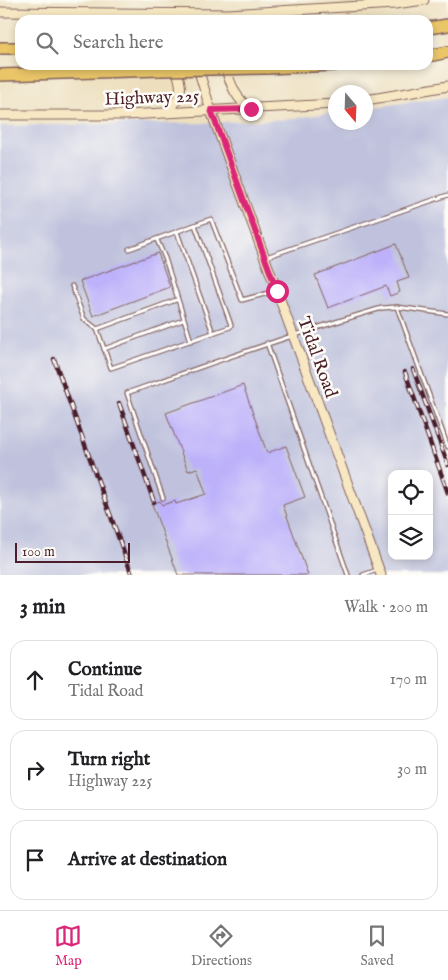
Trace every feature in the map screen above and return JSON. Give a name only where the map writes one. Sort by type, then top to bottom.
[{"type":"highway","points":[[433,27],[448,24]]},
{"type":"highway","points":[[433,55],[448,52]]},
{"type":"highway","points":[[0,76],[160,70]]},
{"type":"main road","points":[[252,15],[424,0]]},
{"type":"main road","points":[[0,12],[93,15]]},
{"type":"main road","points":[[167,113],[178,102],[181,91],[181,82],[177,70]]},
{"type":"main road","name":"Tidal Road","points":[[199,70],[211,110],[380,572]]},
{"type":"main road","points":[[226,70],[240,102],[251,109]]},
{"type":"main road","points":[[373,99],[448,86]]},
{"type":"main road","name":"Highway 225","points":[[0,116],[167,113],[328,104]]},
{"type":"lane","points":[[265,258],[448,195]]},
{"type":"lane","points":[[129,249],[212,220],[242,300],[277,291]]},
{"type":"lane","points":[[72,286],[84,319],[97,329],[113,369],[213,334],[231,325],[195,225]]},
{"type":"lane","points":[[177,232],[213,334]]},
{"type":"lane","points":[[157,240],[165,258],[176,300],[191,342]]},
{"type":"lane","points":[[97,329],[176,300]]},
{"type":"lane","points":[[397,307],[448,447]]},
{"type":"lane","points":[[164,498],[127,393],[267,343],[294,337],[382,308],[397,307],[448,314]]},
{"type":"lane","points":[[104,349],[183,320]]},
{"type":"lane","points":[[267,343],[348,575]]},
{"type":"lane","points":[[363,575],[380,572]]},
{"type":"shaded area","points":[[448,97],[448,575],[0,575],[0,126],[199,123],[290,119],[328,113],[328,130],[373,130],[373,107]]},
{"type":"building","points":[[396,244],[409,278],[397,282],[400,292],[390,296],[386,286],[328,308],[315,275]]},
{"type":"building","points":[[158,253],[170,287],[93,316],[80,281]]},
{"type":"building","points":[[243,385],[267,453],[286,446],[305,497],[283,505],[308,575],[178,575],[152,504],[160,501],[162,505],[175,501],[176,504],[206,494],[197,468],[188,471],[166,413]]},
{"type":"railway","points":[[54,359],[132,575]]},
{"type":"railway","points":[[413,369],[448,465]]},
{"type":"railway","points":[[405,372],[448,493]]},
{"type":"railway","points":[[119,403],[154,502]]},
{"type":"route","points":[[251,109],[211,110],[277,291]]}]
